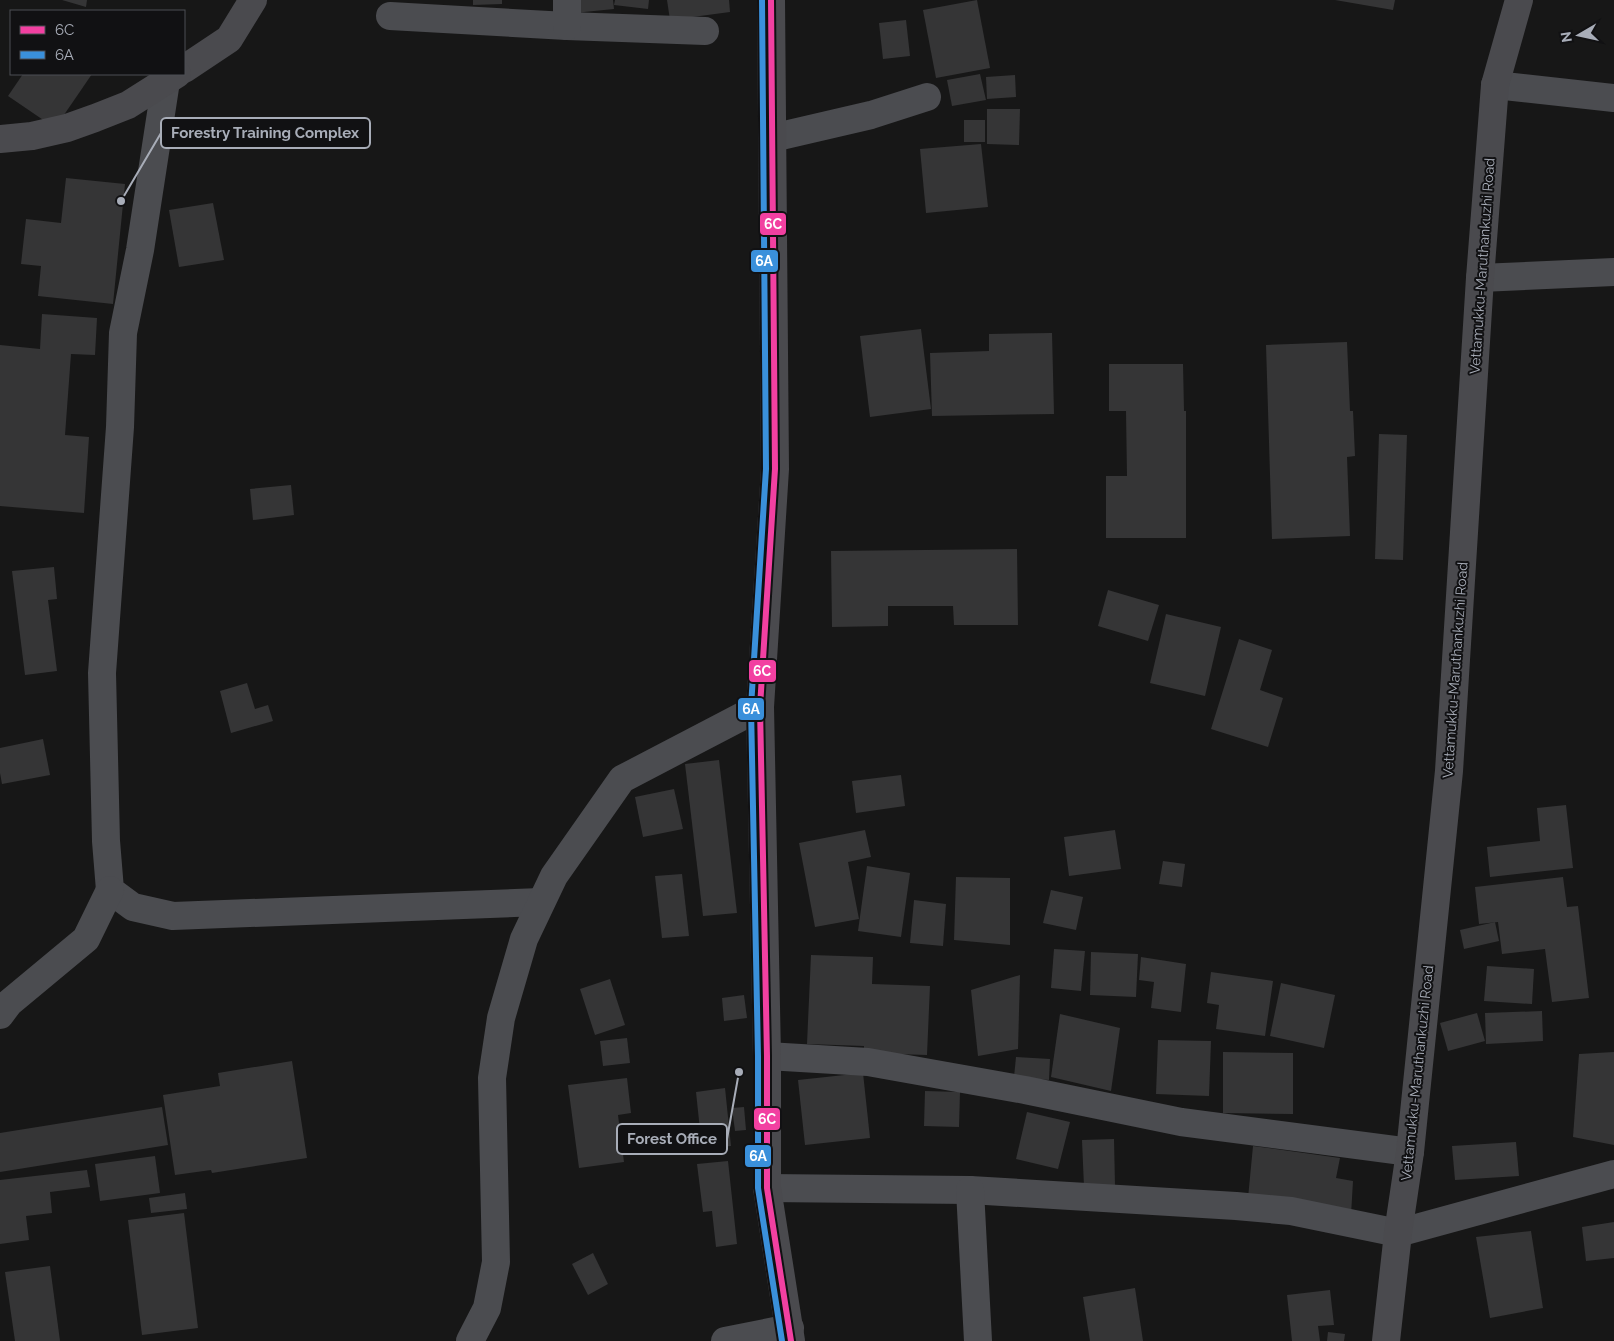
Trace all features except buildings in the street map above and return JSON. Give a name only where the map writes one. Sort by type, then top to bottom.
[{"type":"main road","points":[[185,69],[229,39],[253,0]]},
{"type":"main road","points":[[771,0],[775,469],[760,707],[767,1188],[790,1334]]},
{"type":"main road","name":"Vettamukku-Maruthankuzhi Road","points":[[1386,1341],[1398,1233],[1410,1152],[1449,771],[1480,278],[1495,85],[1519,0]]},
{"type":"main road","points":[[0,139],[32,136],[76,124],[128,105],[176,75]]},
{"type":"street","points":[[390,16],[567,13],[705,31]]},
{"type":"street","points":[[0,1015],[9,1003],[86,940],[110,890],[106,841],[102,674],[120,427],[124,333],[176,75]]},
{"type":"street","points":[[1495,85],[1614,98]]},
{"type":"street","points":[[772,138],[871,116],[927,97]]},
{"type":"street","points":[[1480,278],[1614,272]]},
{"type":"street","points":[[470,1341],[487,1308],[496,1262],[492,1078],[501,1018],[524,939],[554,876],[622,779],[760,707]]},
{"type":"street","points":[[110,890],[133,907],[173,916],[541,902]]},
{"type":"street","points":[[766,1056],[868,1062],[1025,1090],[1181,1122],[1410,1152]]},
{"type":"street","points":[[767,1188],[970,1190],[1291,1211],[1398,1233],[1614,1174]]},
{"type":"street","points":[[970,1190],[978,1341]]},
{"type":"street","points":[[725,1341],[790,1334]]},
{"type":"transit line","name":"6A","points":[[762,0],[766,469],[751,707],[758,1056],[758,1188],[782,1341]]},
{"type":"transit line","name":"6C","points":[[771,0],[775,469],[760,707],[767,1056],[767,1188],[791,1341]]},
{"type":"place","name":"Forestry Training Complex","points":[[121,201]]},
{"type":"place","name":"Forest Office","points":[[739,1072]]}]
